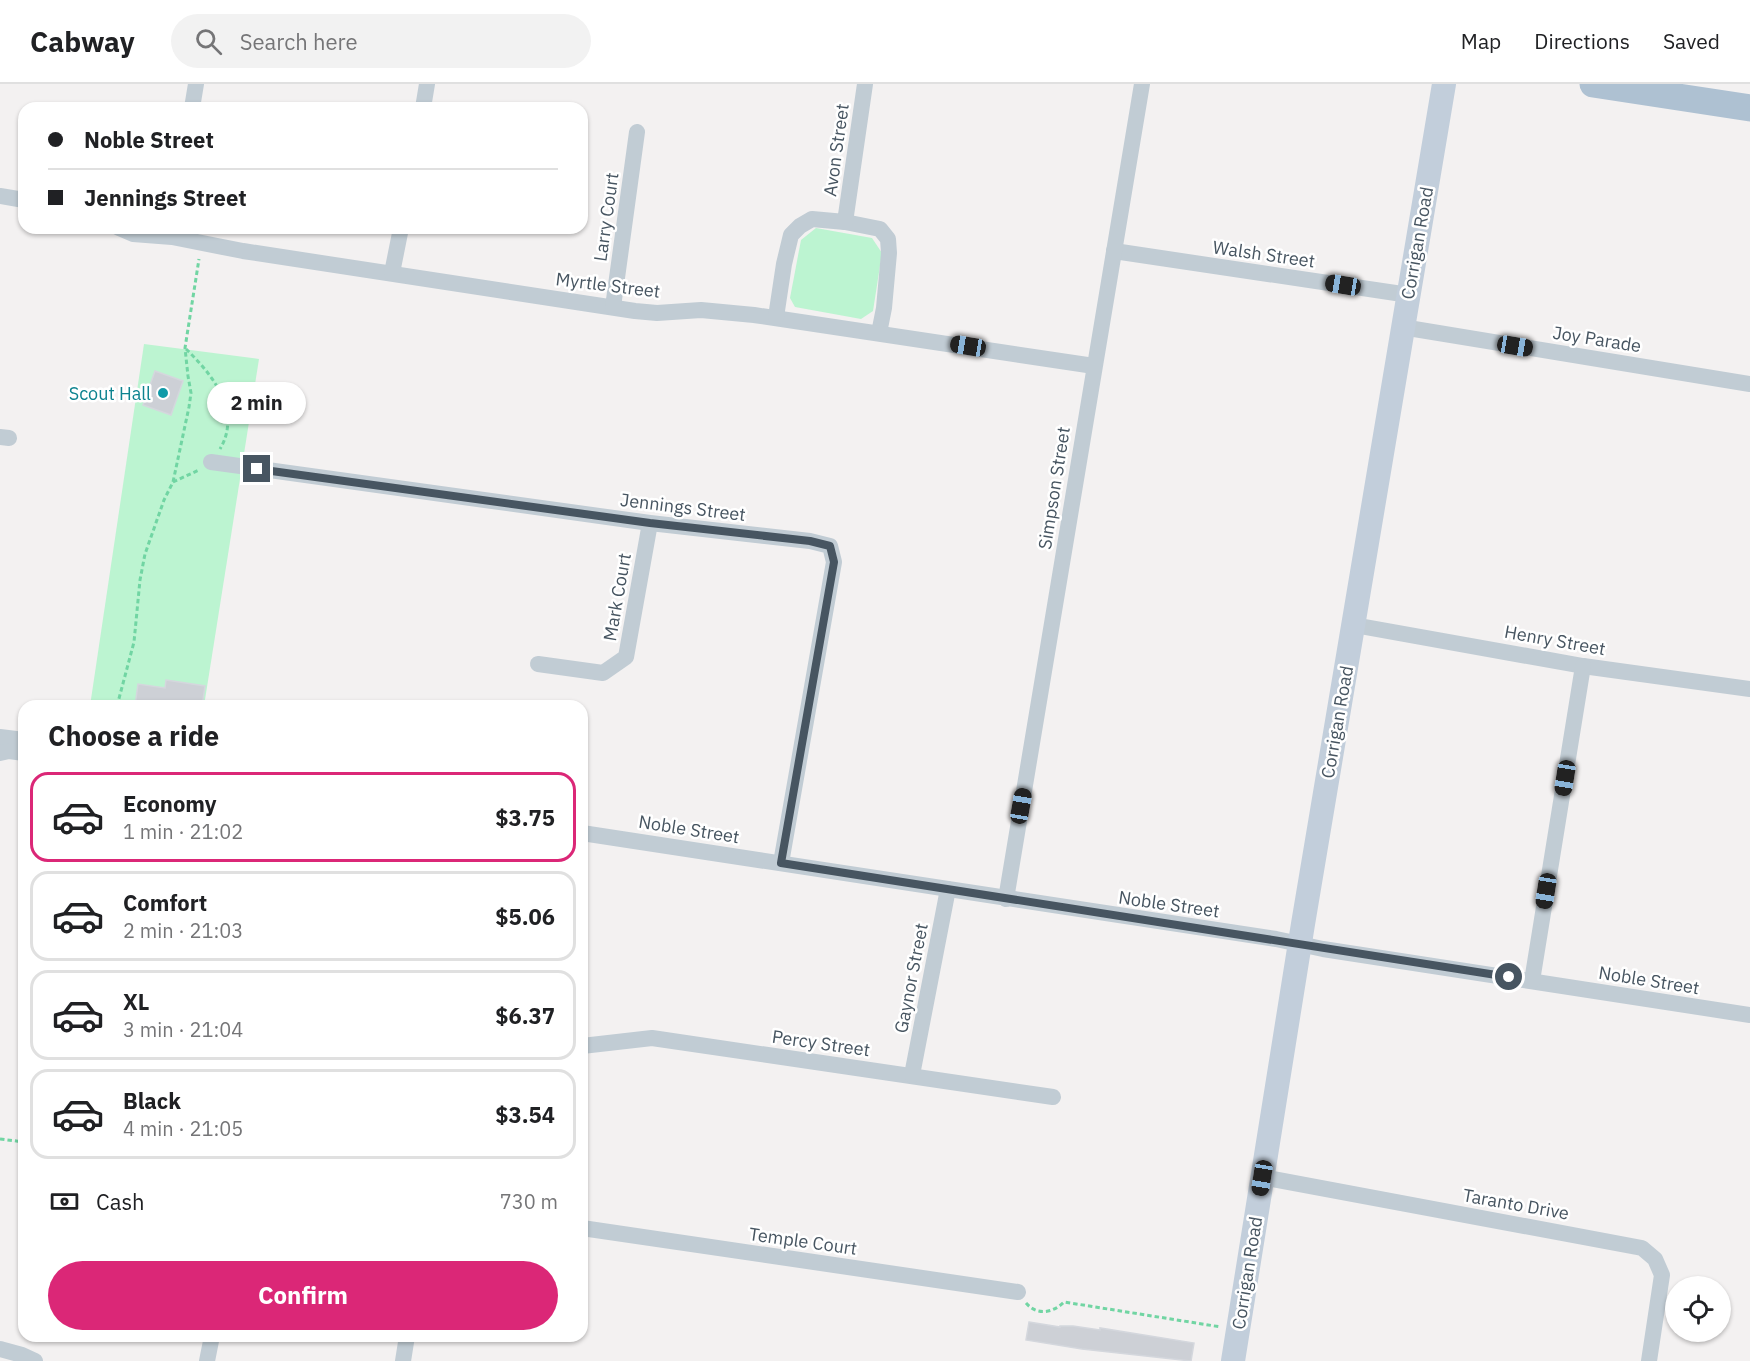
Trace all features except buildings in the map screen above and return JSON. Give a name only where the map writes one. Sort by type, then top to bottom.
[{"type":"main road","name":"Corrigan Road","points":[[1233,1361],[1402,327],[1444,84]]},
{"type":"main road","points":[[1593,84],[1671,90],[1750,108]]},
{"type":"street","points":[[193,102],[196,84]]},
{"type":"street","points":[[424,102],[427,84]]},
{"type":"street","name":"Avon Street","points":[[845,222],[865,84]]},
{"type":"street","name":"Simpson Street","points":[[1006,899],[1142,84]]},
{"type":"street","name":"Larry Court","points":[[613,307],[637,132]]},
{"type":"street","points":[[0,196],[18,199]]},
{"type":"street","name":"Avon Street","points":[[776,317],[791,235],[812,219],[845,222],[880,229],[888,239],[889,253],[884,308],[879,333]]},
{"type":"street","name":"Myrtle Street","points":[[175,234],[202,244],[613,307],[657,313],[701,310],[776,317],[1094,366]]},
{"type":"street","points":[[392,273],[400,234]]},
{"type":"street","name":"Walsh Street","points":[[1114,251],[1409,295]]},
{"type":"street","name":"Joy Parade","points":[[1402,327],[1750,384]]},
{"type":"street","name":"Jennings Street","points":[[211,462],[650,523],[810,541],[830,546],[834,562],[781,863]]},
{"type":"street","name":"Mark Court","points":[[538,664],[603,673],[626,657],[650,523]]},
{"type":"street","name":"Henry Street","points":[[1354,625],[1583,666],[1750,689]]},
{"type":"street","points":[[1532,981],[1583,666]]},
{"type":"street","points":[[0,737],[18,739]]},
{"type":"street","points":[[0,753],[18,752]]},
{"type":"street","name":"Noble Street","points":[[588,834],[1276,939],[1300,945],[1750,1015]]},
{"type":"street","name":"Gaynor Street","points":[[912,1075],[948,889]]},
{"type":"street","name":"Percy Street","points":[[588,1045],[652,1038],[1053,1097]]},
{"type":"street","name":"Taranto Drive","points":[[1262,1178],[1642,1248],[1655,1259],[1662,1275],[1649,1361]]},
{"type":"street","name":"Temple Court","points":[[588,1229],[1018,1292]]},
{"type":"street","points":[[207,1361],[211,1342]]},
{"type":"street","points":[[403,1361],[406,1342]]},
{"type":"street","points":[[0,1349],[35,1361]]},
{"type":"path","points":[[119,700],[134,642],[145,554],[164,500],[173,482],[192,393],[185,348],[202,244]]},
{"type":"path","points":[[173,482],[190,476],[211,462],[226,439],[229,428],[229,413],[224,399],[201,364],[185,348]]},
{"type":"path","points":[[0,1139],[18,1141]]},
{"type":"path","points":[[1018,1292],[1029,1307],[1043,1312],[1056,1310],[1064,1302],[1238,1329]]},
{"type":"green space","points":[[816,228],[872,238],[882,253],[873,311],[861,319],[795,307],[790,298],[801,240]]},
{"type":"green space","points":[[144,344],[259,359],[205,700],[91,700]]},
{"type":"place","name":"Scout Hall","points":[[163,393]]},
{"type":"route","points":[[257,469],[650,523],[810,541],[830,546],[834,562],[781,863],[1509,977]]}]
